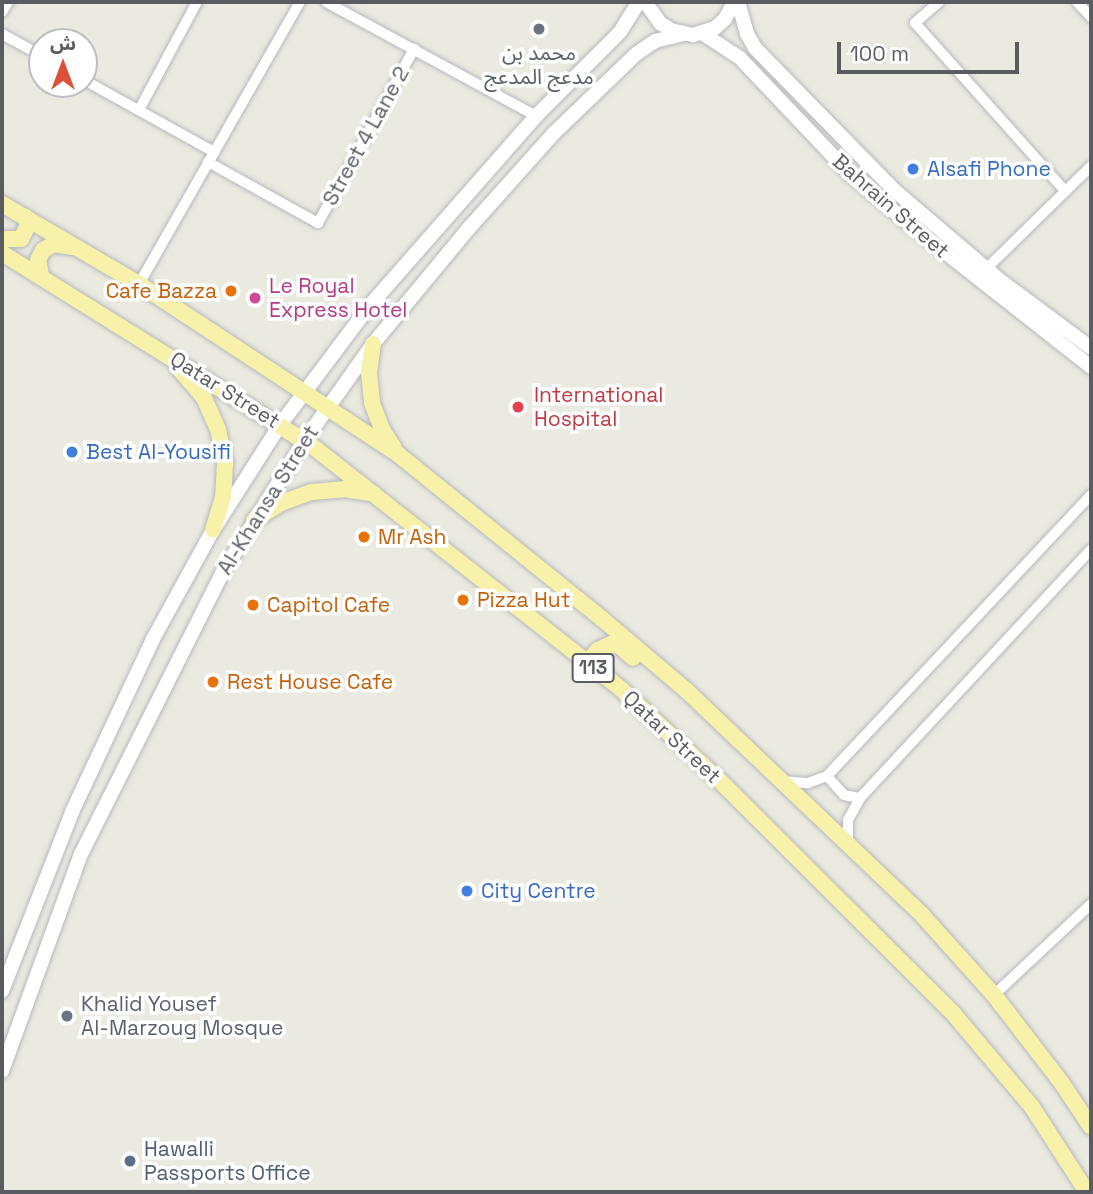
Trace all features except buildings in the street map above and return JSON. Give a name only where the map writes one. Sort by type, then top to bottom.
[{"type":"main road","name":"Qatar Street","points":[[2,204],[139,284],[399,456],[463,504],[687,691],[923,916],[994,995],[1061,1082],[1091,1127]]},
{"type":"main road","points":[[2,239],[21,239],[28,225],[25,218]]},
{"type":"main road","points":[[41,275],[38,260],[48,246],[59,243],[89,254]]},
{"type":"main road","name":"Qatar Street","points":[[2,253],[305,440],[621,689],[719,780],[952,1012],[1032,1107],[1087,1192]]},
{"type":"main road","points":[[373,344],[369,373],[372,403],[383,431],[399,456]]},
{"type":"main road","points":[[155,346],[182,371],[204,398],[218,429],[224,474],[223,497],[212,530]]},
{"type":"main road","points":[[254,520],[281,503],[312,492],[344,489],[376,495]]},
{"type":"main road","points":[[587,663],[603,646],[621,647],[666,688],[687,691]]},
{"type":"street","points":[[2,12],[8,2]]},
{"type":"street","points":[[139,110],[197,2]]},
{"type":"street","points":[[139,284],[300,2]]},
{"type":"street","points":[[326,2],[536,117]]},
{"type":"street","name":"Al-Khansa Street","points":[[2,991],[72,812],[115,717],[153,639],[212,530],[280,425],[371,304],[536,117],[620,32],[639,2]]},
{"type":"street","points":[[645,2],[660,23],[684,34]]},
{"type":"street","points":[[702,33],[725,19],[736,2]]},
{"type":"street","name":"Bahrain Street","points":[[736,2],[755,48],[894,190],[986,269],[1091,348]]},
{"type":"street","points":[[939,2],[915,23],[1065,191]]},
{"type":"street","points":[[1077,2],[1091,18]]},
{"type":"street","name":"Al-Khansa Street","points":[[2,1071],[81,855],[180,654],[254,520],[327,407],[373,344],[469,228],[606,81],[636,54],[656,41],[702,33]]},
{"type":"street","name":"Bahrain Street","points":[[702,33],[740,58],[850,174],[1091,367]]},
{"type":"street","points":[[2,34],[28,48]]},
{"type":"street","name":"Street 4 Lane 2","points":[[211,157],[318,223],[414,49]]},
{"type":"street","points":[[98,88],[139,110],[211,157]]},
{"type":"street","points":[[986,269],[1091,166]]},
{"type":"street","points":[[777,779],[798,784],[827,776],[1091,495]]},
{"type":"street","points":[[849,848],[848,820],[860,798],[1091,549]]},
{"type":"street","points":[[827,776],[844,795],[860,798]]},
{"type":"street","points":[[994,995],[1091,904]]},
{"type":"place","name":"محمد بن مدعج المدعج","points":[[539,29]]},
{"type":"place","name":"Alsafi Phone","points":[[913,169]]},
{"type":"place","name":"Cafe Bazza","points":[[231,291]]},
{"type":"place","name":"Le Royal Express Hotel","points":[[255,298]]},
{"type":"place","name":"International Hospital","points":[[518,407]]},
{"type":"place","name":"Best Al-Yousifi","points":[[72,452]]},
{"type":"place","name":"Mr Ash","points":[[364,537]]},
{"type":"place","name":"Pizza Hut","points":[[463,600]]},
{"type":"place","name":"Capitol Cafe","points":[[253,605]]},
{"type":"place","name":"Rest House Cafe","points":[[213,682]]},
{"type":"place","name":"City Centre","points":[[467,891]]},
{"type":"place","name":"Khalid Yousef Al-Marzoug Mosque","points":[[67,1016]]},
{"type":"place","name":"Hawalli Passports Office","points":[[130,1161]]}]
